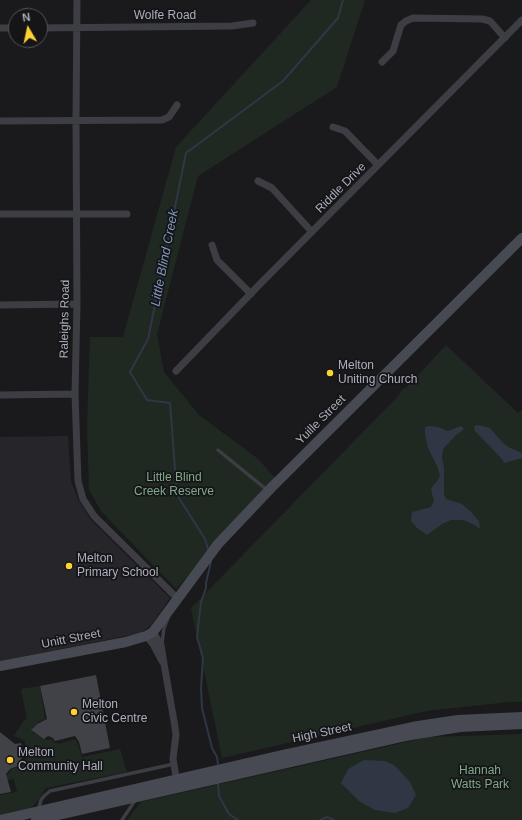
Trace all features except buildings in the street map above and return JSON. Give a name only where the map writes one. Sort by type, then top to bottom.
[{"type":"main road","name":"Yuille Street","points":[[149,634],[169,611],[218,544],[268,491],[522,238]]},
{"type":"main road","name":"Unitt Street","points":[[0,666],[126,642],[149,634]]},
{"type":"main road","name":"High Street","points":[[177,784],[282,755],[418,726],[458,720],[522,717]]},
{"type":"main road","name":"High Street","points":[[1,820],[37,816],[177,784],[405,736],[460,728],[522,724]]},
{"type":"street","name":"Raleighs Road","points":[[77,0],[77,304],[75,394],[78,481],[84,499],[94,516],[178,599]]},
{"type":"street","points":[[382,62],[393,51],[401,25],[413,18],[482,19],[490,21],[505,38]]},
{"type":"street","name":"Riddle Drive","points":[[176,371],[522,20]]},
{"type":"street","name":"Wolfe Road","points":[[48,28],[232,26],[253,22]]},
{"type":"street","points":[[0,121],[162,120],[169,117],[177,105]]},
{"type":"street","points":[[334,127],[345,131],[378,165]]},
{"type":"street","points":[[258,181],[272,188],[312,232]]},
{"type":"street","points":[[0,214],[127,214]]},
{"type":"street","points":[[212,245],[217,260],[251,294]]},
{"type":"street","points":[[0,305],[77,304]]},
{"type":"street","points":[[0,395],[75,394]]},
{"type":"street","points":[[149,634],[161,645],[176,734],[174,764],[177,784]]},
{"type":"street","points":[[149,634],[164,664]]},
{"type":"lane","points":[[218,450],[268,491]]},
{"type":"lane","points":[[161,645],[164,628],[169,617],[169,611]]},
{"type":"lane","points":[[37,816],[41,800],[50,791],[174,764]]},
{"type":"lane","points":[[122,820],[134,794]]},
{"type":"shaded area","name":"Melton Primary School","points":[[68,436],[71,481],[79,501],[91,520],[170,598],[151,625],[141,633],[0,661],[0,437]]},
{"type":"green space","name":"Little Blind Creek Reserve","points":[[311,0],[365,0],[337,87],[198,176],[157,334],[164,372],[199,415],[257,458],[276,479],[176,589],[101,511],[89,490],[87,425],[90,337],[123,337],[176,147]]},
{"type":"green space","points":[[446,345],[518,413],[522,410],[522,702],[509,702],[427,711],[222,758],[191,608],[399,395],[402,390],[409,385]]},
{"type":"green space","points":[[40,686],[45,719],[38,722],[32,728],[32,732],[47,740],[52,739],[54,742],[59,744],[75,739],[82,757],[120,749],[127,772],[46,788],[35,804],[27,811],[0,816],[0,795],[17,792],[14,779],[7,780],[6,776],[12,769],[23,765],[27,755],[25,741],[14,736],[24,720],[27,719],[21,689]]},
{"type":"green space","name":"Hannah Watts Park","points":[[522,734],[522,820],[127,820],[141,802],[429,737]]},
{"type":"water","points":[[478,425],[490,428],[508,447],[522,453],[522,458],[504,463],[502,459],[475,431],[474,426]]},
{"type":"water","points":[[430,426],[448,431],[461,426],[464,429],[443,449],[444,494],[446,499],[462,504],[471,512],[479,521],[480,529],[463,520],[451,520],[442,524],[427,535],[417,528],[411,521],[412,512],[431,507],[434,500],[431,488],[438,480],[440,475],[428,448],[425,434],[425,427]]},
{"type":"water","points":[[364,760],[385,761],[394,765],[410,782],[416,795],[408,808],[395,813],[375,810],[359,801],[341,783],[348,769]]},
{"type":"waterway","name":"Little Blind Creek","points":[[208,549],[205,539],[177,495],[170,403],[147,400],[130,372],[148,339],[186,153],[283,81],[338,18],[343,0]]},
{"type":"waterway","name":"Little Blind Creek","points":[[211,562],[206,588],[201,602],[197,637],[203,658],[201,688],[202,708],[212,748],[217,757],[218,764]]},
{"type":"waterway","name":"Little Blind Creek","points":[[218,783],[219,796],[229,814],[238,820]]},
{"type":"waterway","points":[[320,820],[327,817],[334,820]]},
{"type":"place","name":"Melton Uniting Church","points":[[330,373]]},
{"type":"place","name":"Melton Primary School","points":[[69,566]]},
{"type":"place","name":"Melton Civic Centre","points":[[74,712]]},
{"type":"place","name":"Melton Community Hall","points":[[10,760]]}]
